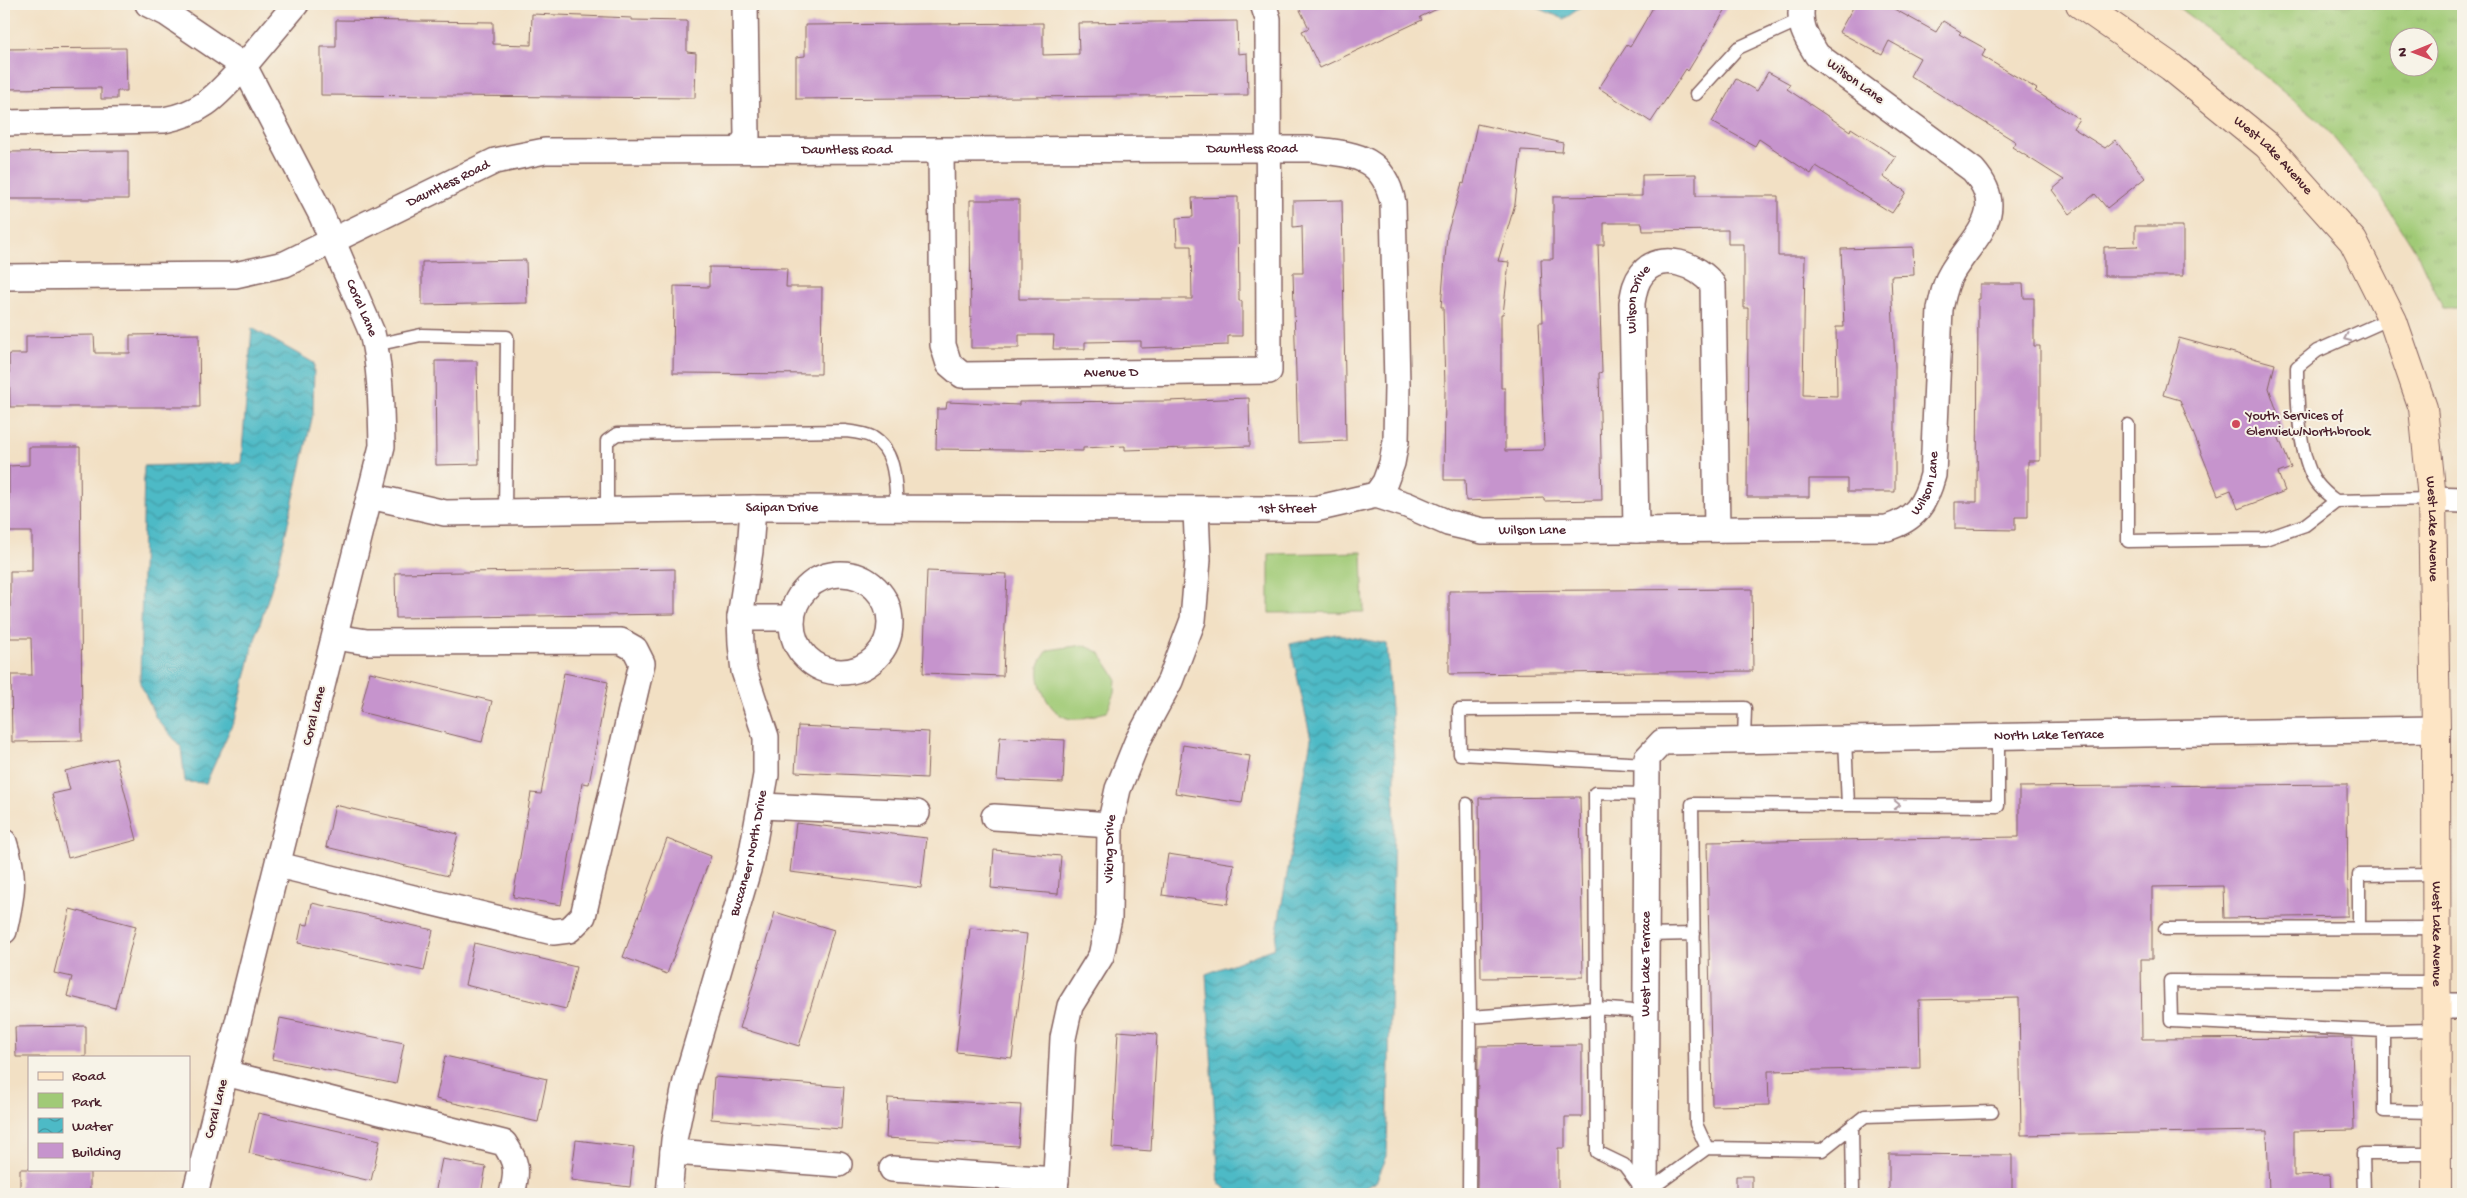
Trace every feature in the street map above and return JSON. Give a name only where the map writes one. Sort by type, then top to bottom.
[{"type":"street","points":[[148,4],[166,13],[244,66]]},
{"type":"street","points":[[4,123],[164,120],[185,116],[208,104],[244,66],[296,4]]},
{"type":"street","points":[[739,150],[747,138],[745,4]]},
{"type":"street","points":[[1262,4],[1268,19],[1269,149]]},
{"type":"street","name":"West Lake Avenue","points":[[2080,4],[2171,67],[2267,145],[2353,241],[2391,318],[2424,408],[2432,499],[2436,729],[2437,1194]]},
{"type":"street","name":"Wilson Lane","points":[[1376,495],[1407,505],[1448,523],[1483,531],[1887,528],[1904,523],[1917,511],[1928,493],[1934,475],[1939,317],[1944,289],[1951,273],[1984,229],[1988,214],[1985,183],[1973,170],[1817,55],[1802,32],[1801,12]]},
{"type":"street","name":"Coral Lane","points":[[195,1194],[382,446],[381,387],[372,333],[333,240],[294,158],[244,66]]},
{"type":"street","name":"Avenue D","points":[[941,151],[943,345],[948,364],[962,376],[1269,371],[1269,149]]},
{"type":"street","name":"Dauntless Road","points":[[4,277],[235,275],[285,264],[495,161],[545,151],[1309,149],[1355,155],[1368,160],[1379,171],[1391,193],[1397,385],[1396,441],[1392,464],[1385,482],[1376,495]]},
{"type":"street","name":"Wilson Drive","points":[[1636,530],[1632,303],[1635,285],[1643,272],[1665,262],[1682,263],[1691,266],[1701,272],[1712,285],[1717,529]]},
{"type":"street","name":"1st Street","points":[[1196,510],[1315,509],[1376,495]]},
{"type":"street","name":"Saipan Drive","points":[[370,496],[445,513],[754,508],[1196,510]]},
{"type":"street","points":[[2432,499],[2463,500]]},
{"type":"street","name":"Buccaneer North Drive","points":[[669,1194],[673,1152],[686,1082],[750,863],[762,806],[766,775],[766,737],[744,671],[740,618],[754,508]]},
{"type":"street","name":"Viking Drive","points":[[1056,1187],[1062,1038],[1070,1006],[1101,956],[1109,918],[1110,825],[1118,789],[1137,742],[1170,681],[1192,620],[1198,560],[1196,510]]},
{"type":"street","points":[[740,618],[792,618]]},
{"type":"street","points":[[278,864],[553,932],[569,930],[583,916],[642,663],[635,649],[621,641],[367,642],[335,637]]},
{"type":"street","name":"North Lake Terrace","points":[[1647,764],[1647,758],[1662,742],[2436,729]]},
{"type":"street","name":"West Lake Terrace","points":[[1644,1194],[1647,764]]},
{"type":"street","points":[[762,806],[917,813]]},
{"type":"street","points":[[994,817],[1110,825]]},
{"type":"street","points":[[4,842],[10,862],[13,891],[4,931]]},
{"type":"street","points":[[2436,1006],[2463,1006]]},
{"type":"street","points":[[226,1073],[504,1143],[515,1159],[516,1179],[512,1194]]},
{"type":"street","points":[[673,1152],[839,1164]]},
{"type":"street","points":[[892,1169],[1056,1187]]},
{"type":"lane","points":[[1696,94],[1738,48],[1801,12]]},
{"type":"lane","points":[[2336,501],[2315,481],[2307,460],[2299,422],[2298,367],[2317,351],[2391,318]]},
{"type":"lane","points":[[375,345],[422,335],[507,337],[505,512]]},
{"type":"lane","points":[[2128,425],[2128,541],[2265,539],[2305,525],[2336,501],[2432,499]]},
{"type":"lane","points":[[607,511],[607,441],[618,434],[845,431],[871,437],[889,453],[894,473],[897,508]]},
{"type":"lane","points":[[1647,764],[1460,754],[1459,710],[1745,708],[1744,740]]},
{"type":"lane","points":[[1707,1148],[1696,1124],[1692,804],[1998,806],[1998,736]]},
{"type":"lane","points":[[1845,739],[1848,805]]},
{"type":"lane","points":[[1647,794],[1595,793],[1597,1152],[1624,1165],[1644,1194],[1707,1148],[1822,1150],[1865,1116],[1992,1112]]},
{"type":"lane","points":[[1467,804],[1470,1017],[1469,1194]]},
{"type":"lane","points":[[2360,928],[2359,875],[2436,874]]},
{"type":"lane","points":[[2165,929],[2436,928]]},
{"type":"lane","points":[[1646,935],[1694,934]]},
{"type":"lane","points":[[2170,981],[2436,1006],[2384,1031],[2171,1021],[2170,981]]},
{"type":"lane","points":[[1470,1017],[1596,1008],[1646,1012]]},
{"type":"lane","points":[[2384,1031],[2384,1111],[2437,1112]]},
{"type":"lane","points":[[1852,1126],[1852,1194]]},
{"type":"lane","points":[[2364,1194],[2363,1154],[2437,1154]]},
{"type":"green space","points":[[2173,4],[2463,4],[2463,308],[2443,308],[2417,253],[2378,192],[2319,120]]},
{"type":"green space","points":[[1362,552],[1364,612],[1269,613],[1269,554]]},
{"type":"green space","points":[[1083,645],[1099,652],[1116,678],[1115,693],[1107,712],[1085,718],[1072,719],[1058,713],[1046,699],[1040,683],[1039,665],[1048,650]]},
{"type":"water","points":[[1536,4],[1586,4],[1564,19],[1538,8]]},
{"type":"water","points":[[252,328],[314,363],[313,414],[278,567],[252,649],[236,716],[206,783],[185,782],[181,747],[156,718],[140,683],[144,466],[241,463]]},
{"type":"water","points":[[1335,634],[1387,644],[1395,776],[1387,1156],[1376,1182],[1352,1194],[1236,1194],[1219,1184],[1206,974],[1274,948],[1311,739],[1290,644]]},
{"type":"building","points":[[1297,4],[1448,4],[1420,17],[1422,20],[1320,68],[1302,31],[1309,28]]},
{"type":"building","points":[[1655,4],[1729,4],[1688,71],[1686,69],[1651,122],[1599,88],[1627,45],[1630,47]]},
{"type":"building","points":[[1855,4],[1885,4],[1936,32],[1943,21],[1961,32],[1959,34],[1986,49],[1982,56],[2037,89],[2035,91],[2079,119],[2073,128],[2105,148],[2115,140],[2145,178],[2107,208],[2095,194],[2070,214],[2052,190],[2064,180],[2012,147],[2016,142],[1910,76],[1920,58],[1889,41],[1882,55],[1839,32]]},
{"type":"building","points":[[532,14],[687,21],[687,52],[696,53],[695,98],[321,95],[321,47],[336,47],[336,20],[493,22],[493,44],[531,45]]},
{"type":"building","points":[[1237,21],[1238,54],[1247,53],[1248,95],[796,99],[796,57],[805,56],[805,25],[1043,23],[1043,55],[1079,54],[1078,23]]},
{"type":"building","points":[[126,48],[127,91],[117,91],[117,99],[101,99],[101,88],[4,89],[4,49]]},
{"type":"building","points":[[1768,72],[1790,84],[1787,89],[1850,131],[1851,128],[1896,157],[1883,177],[1906,192],[1892,213],[1816,166],[1811,174],[1759,139],[1755,146],[1712,122],[1736,79],[1757,91]]},
{"type":"building","points":[[1477,124],[1563,143],[1562,152],[1521,150],[1515,204],[1498,261],[1509,262],[1503,314],[1501,314],[1501,388],[1505,388],[1505,451],[1543,450],[1544,447],[1539,322],[1543,322],[1541,259],[1553,259],[1553,197],[1642,196],[1642,175],[1696,174],[1696,196],[1778,196],[1778,256],[1805,256],[1803,395],[1837,396],[1836,327],[1844,327],[1841,249],[1913,247],[1914,275],[1891,276],[1895,366],[1895,492],[1847,492],[1847,479],[1809,479],[1809,497],[1747,497],[1748,308],[1744,308],[1744,244],[1728,244],[1728,230],[1643,231],[1642,223],[1604,223],[1604,245],[1598,245],[1602,372],[1599,373],[1602,500],[1544,501],[1544,498],[1466,501],[1465,480],[1444,480],[1445,388],[1443,307],[1441,307],[1447,234],[1462,183],[1464,184]]},
{"type":"building","points":[[128,151],[128,199],[4,199],[4,152]]},
{"type":"building","points":[[1238,197],[1239,301],[1242,301],[1242,336],[1228,336],[1228,345],[1141,348],[1141,341],[1085,342],[1085,349],[1053,349],[1054,335],[1019,335],[1019,348],[971,348],[970,200],[1019,200],[1019,299],[1192,299],[1191,246],[1177,246],[1176,218],[1193,217],[1192,198]]},
{"type":"building","points":[[1342,200],[1346,441],[1298,443],[1293,273],[1303,273],[1302,226],[1293,227],[1293,201]]},
{"type":"building","points":[[2135,226],[2183,226],[2183,276],[2104,276],[2104,247],[2138,246],[2135,243]]},
{"type":"building","points":[[526,260],[527,303],[422,305],[422,262]]},
{"type":"building","points":[[709,267],[787,268],[786,287],[822,287],[821,374],[673,373],[674,286],[709,287]]},
{"type":"building","points":[[1980,284],[2023,284],[2024,298],[2034,298],[2034,346],[2040,346],[2040,461],[2028,461],[2028,517],[2015,517],[2015,530],[1955,529],[1955,502],[1977,502],[1978,299],[1980,299]]},
{"type":"building","points":[[199,334],[200,407],[10,407],[9,354],[26,354],[26,336],[94,335],[95,353],[130,353],[130,335]]},
{"type":"building","name":"Youth Services of Glenview/Northbrook","points":[[2179,338],[2275,364],[2269,388],[2284,432],[2276,431],[2291,468],[2278,473],[2285,491],[2238,509],[2231,490],[2218,495],[2180,400],[2163,395]]},
{"type":"building","points":[[435,361],[477,361],[479,464],[436,465]]},
{"type":"building","points":[[1249,398],[1250,446],[1125,450],[1125,446],[1083,448],[1083,451],[936,449],[937,409],[946,409],[947,402],[1019,405],[1019,402],[1167,401]]},
{"type":"building","points":[[29,447],[80,447],[82,741],[12,742],[11,675],[32,675],[31,638],[10,638],[10,571],[32,571],[32,532],[9,532],[9,466],[29,465]]},
{"type":"building","points":[[675,569],[675,614],[396,618],[395,573]]},
{"type":"building","points":[[927,571],[1007,574],[1003,676],[923,673]]},
{"type":"building","points":[[1752,589],[1753,671],[1449,674],[1449,591]]},
{"type":"building","points":[[370,672],[492,701],[482,742],[360,712]]},
{"type":"building","points":[[564,673],[608,682],[589,784],[582,783],[561,905],[513,897],[531,793],[541,794]]},
{"type":"building","points":[[798,726],[929,732],[927,778],[795,772]]},
{"type":"building","points":[[1000,737],[1065,740],[1063,783],[997,780]]},
{"type":"building","points":[[1183,745],[1250,756],[1242,803],[1175,793]]},
{"type":"building","points":[[116,758],[137,840],[68,858],[52,794],[70,790],[65,771]]},
{"type":"building","points":[[2347,784],[2348,916],[2224,918],[2223,886],[2152,887],[2152,959],[2141,959],[2142,1039],[2352,1038],[2354,1130],[2294,1131],[2294,1176],[2330,1175],[2331,1194],[2269,1194],[2267,1131],[2021,1135],[2019,998],[1919,1000],[1920,1068],[1768,1071],[1769,1105],[1712,1106],[1707,842],[2019,837],[2019,787]]},
{"type":"building","points":[[1580,797],[1583,977],[1481,978],[1479,798]]},
{"type":"building","points":[[335,805],[458,834],[448,876],[326,847]]},
{"type":"building","points":[[796,823],[927,838],[921,888],[790,872]]},
{"type":"building","points":[[667,839],[711,856],[667,974],[623,957]]},
{"type":"building","points":[[994,850],[1061,856],[1058,894],[991,888]]},
{"type":"building","points":[[1168,854],[1234,864],[1228,904],[1162,895]]},
{"type":"building","points":[[312,903],[433,930],[424,971],[298,943],[302,924],[308,925]]},
{"type":"building","points":[[70,909],[136,926],[115,1008],[67,996],[72,977],[54,973]]},
{"type":"building","points":[[775,912],[834,930],[799,1046],[740,1028]]},
{"type":"building","points":[[970,928],[1027,934],[1012,1058],[956,1052]]},
{"type":"building","points":[[474,943],[576,967],[566,1009],[465,985]]},
{"type":"building","points":[[280,1018],[404,1043],[396,1084],[272,1059]]},
{"type":"building","points":[[86,1026],[86,1056],[16,1057],[15,1027]]},
{"type":"building","points":[[1118,1031],[1157,1034],[1151,1151],[1112,1148]]},
{"type":"building","points":[[1582,1045],[1582,1117],[1565,1117],[1565,1148],[1558,1148],[1558,1194],[1477,1194],[1478,1046]]},
{"type":"building","points":[[445,1056],[547,1079],[538,1122],[436,1099]]},
{"type":"building","points":[[714,1077],[844,1087],[841,1129],[711,1119]]},
{"type":"building","points":[[888,1098],[1021,1105],[1018,1146],[886,1138]]},
{"type":"building","points":[[258,1113],[380,1140],[371,1181],[249,1153]]},
{"type":"building","points":[[576,1140],[634,1147],[630,1187],[571,1180]]},
{"type":"building","points":[[1889,1154],[2012,1155],[2012,1194],[1889,1194]]},
{"type":"building","points":[[442,1159],[486,1167],[481,1194],[435,1194]]},
{"type":"building","points":[[20,1169],[90,1170],[90,1194],[20,1194]]},
{"type":"building","points":[[1736,1176],[1752,1176],[1752,1194],[1736,1194]]},
{"type":"place","name":"Youth Services of Glenview/Northbrook","points":[[2236,424]]}]
